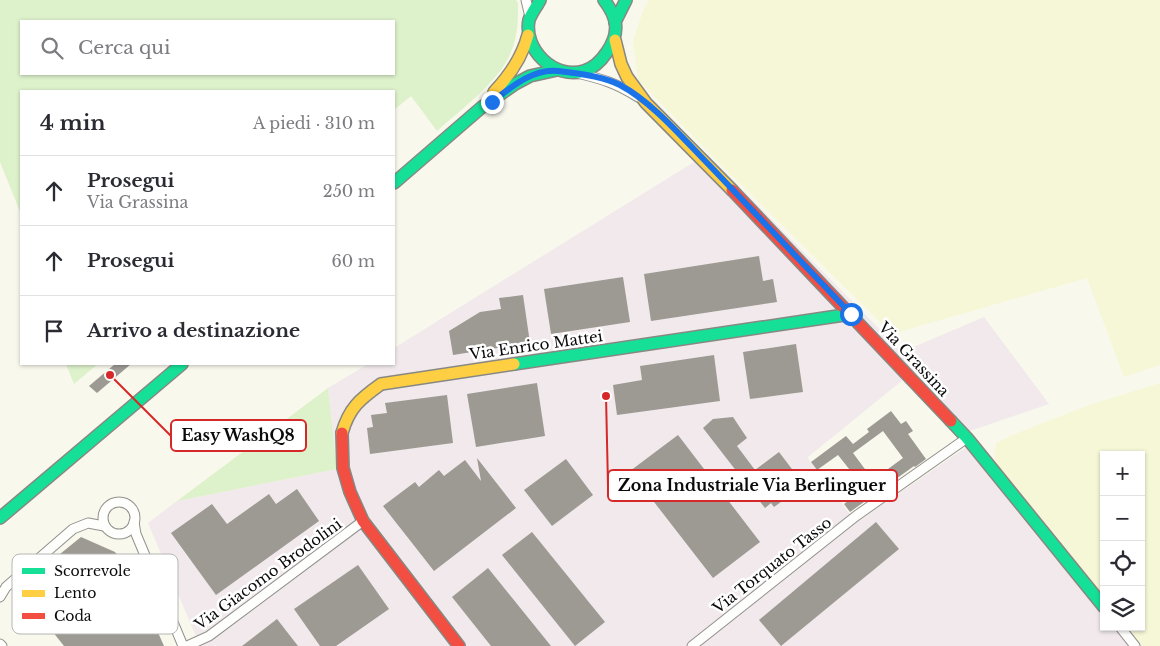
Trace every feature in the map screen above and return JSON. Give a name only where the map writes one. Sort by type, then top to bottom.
[{"type":"street","points":[[395,182],[482,107],[514,69],[525,46],[528,31],[530,17],[526,0]]},
{"type":"street","points":[[530,17],[540,0]]},
{"type":"street","points":[[604,0],[616,22]]},
{"type":"street","points":[[482,107],[492,102],[516,82],[536,74],[557,70],[577,73],[586,71],[602,61],[609,54],[615,40],[616,22],[626,0]]},
{"type":"street","points":[[528,31],[535,53],[546,64],[557,70]]},
{"type":"street","name":"Via Grassina","points":[[615,40],[621,64],[627,77],[646,103],[689,145],[851,314],[967,438],[1100,602]]},
{"type":"street","name":"Via Grassina","points":[[577,73],[620,85],[646,103]]},
{"type":"street","name":"Via Enrico Mattei","points":[[459,646],[363,521],[350,492],[342,468],[341,436],[352,408],[364,396],[381,384],[851,314]]},
{"type":"street","points":[[0,518],[181,365]]},
{"type":"street","name":"Via Torquato Tasso","points":[[692,646],[856,516],[967,438]]},
{"type":"street","points":[[44,554],[73,529],[85,524],[93,523],[104,526],[118,534],[128,531],[135,517],[131,506],[121,501],[110,503],[102,516],[104,526]]},
{"type":"street","name":"Via Giacomo Brodolini","points":[[187,646],[209,636],[363,521]]},
{"type":"street","name":"Via Giacomo Brodolini","points":[[134,522],[136,534],[144,553]]},
{"type":"street","name":"Via Giacomo Brodolini","points":[[118,534],[134,540],[144,553]]},
{"type":"street","points":[[0,597],[12,582]]},
{"type":"street","points":[[1123,631],[1135,646]]},
{"type":"street","name":"Via Giacomo Brodolini","points":[[178,634],[183,646]]},
{"type":"shaded area","points":[[707,154],[902,352],[984,317],[1049,404],[967,432],[914,371],[808,457],[852,517],[860,520],[975,441],[1060,541],[1100,592],[1100,631],[1131,631],[1142,646],[200,646],[178,594],[178,554],[161,554],[148,523],[177,501],[337,469],[328,388],[366,365],[395,365],[395,347]]},
{"type":"green space","points":[[0,0],[516,0],[518,3],[518,22],[515,40],[506,63],[489,84],[437,131],[411,96],[395,109],[395,90],[20,90],[20,212],[0,162]]},
{"type":"green space","points":[[649,0],[1160,0],[1160,365],[1124,377],[1087,278],[892,334],[638,80],[633,41],[644,8]]},
{"type":"green space","points":[[66,365],[97,365],[74,384]]},
{"type":"green space","points":[[1160,383],[1160,646],[1142,646],[1131,631],[1145,631],[1145,451],[1100,451],[1100,592],[994,462],[996,443],[1089,405]]},
{"type":"green space","points":[[328,388],[337,469],[177,501]]},
{"type":"building","points":[[759,256],[763,281],[773,279],[777,302],[651,321],[644,274]]},
{"type":"building","points":[[623,277],[630,322],[551,334],[544,289]]},
{"type":"building","points":[[523,295],[530,343],[453,355],[449,331],[480,312],[501,309],[499,298]]},
{"type":"building","points":[[796,344],[803,392],[750,399],[743,352]]},
{"type":"building","points":[[714,355],[720,401],[617,415],[613,385],[642,380],[640,366]]},
{"type":"building","points":[[114,365],[130,365],[97,393],[89,386]]},
{"type":"building","points":[[537,383],[545,436],[476,447],[467,394]]},
{"type":"building","points":[[447,395],[453,443],[370,454],[367,428],[373,427],[371,415],[387,413],[385,403]]},
{"type":"building","points":[[891,411],[901,424],[906,421],[913,431],[908,434],[926,459],[850,512],[844,504],[865,489],[838,455],[817,470],[811,462],[846,436],[853,444],[869,432],[867,429]],"holes":[[[883,431],[903,458],[873,480],[853,453]]]},
{"type":"building","points":[[733,417],[747,438],[737,446],[755,470],[779,452],[801,481],[793,487],[796,491],[774,507],[771,503],[765,508],[703,428],[713,419]]},
{"type":"building","points":[[678,435],[760,542],[713,578],[630,471]]},
{"type":"building","points":[[477,458],[516,508],[434,571],[383,506],[415,482],[419,487],[439,470],[444,476],[465,460],[481,481]]},
{"type":"building","points":[[566,459],[593,495],[552,526],[524,490]]},
{"type":"building","points":[[297,489],[319,521],[216,595],[171,533],[212,504],[227,524],[269,494],[276,504]]},
{"type":"building","points":[[876,522],[899,549],[781,646],[759,620]]},
{"type":"building","points":[[532,532],[605,622],[575,646],[502,555]]},
{"type":"building","points":[[81,537],[117,554],[60,554]]},
{"type":"building","points":[[358,565],[389,609],[336,646],[320,646],[294,609]]},
{"type":"building","points":[[488,568],[551,646],[491,646],[452,597]]},
{"type":"building","points":[[277,619],[298,646],[242,646]]},
{"type":"building","points":[[54,634],[159,634],[164,646],[64,646]]},
{"type":"traffic: fast","points":[[540,0],[529,20],[528,31],[531,41],[543,60],[562,71],[573,73],[588,70],[594,66],[607,52],[614,38],[615,19],[604,0]]},
{"type":"traffic: fast","points":[[615,22],[626,0]]},
{"type":"traffic: fast","points":[[395,182],[482,107],[515,84],[530,76],[557,70]]},
{"type":"traffic: fast","points":[[514,364],[851,314]]},
{"type":"traffic: fast","points":[[0,518],[181,365]]},
{"type":"traffic: fast","points":[[951,421],[967,438],[1100,602]]},
{"type":"traffic: slow","points":[[494,92],[515,66],[528,35]]},
{"type":"traffic: slow","points":[[615,40],[621,64],[627,77],[646,103],[732,190]]},
{"type":"traffic: slow","points":[[342,433],[352,410],[367,394],[381,384],[514,364]]},
{"type":"traffic: jam","points":[[732,190],[951,421]]},
{"type":"traffic: jam","points":[[342,433],[343,468],[350,492],[363,521],[459,646]]},
{"type":"place","name":"Easy WashQ8","points":[[110,375]]},
{"type":"place","name":"Zona Industriale Via Berlinguer","points":[[606,396]]},
{"type":"route","points":[[492,102],[516,82],[536,74],[557,70],[577,73],[620,85],[646,103],[689,145],[851,314]]}]
